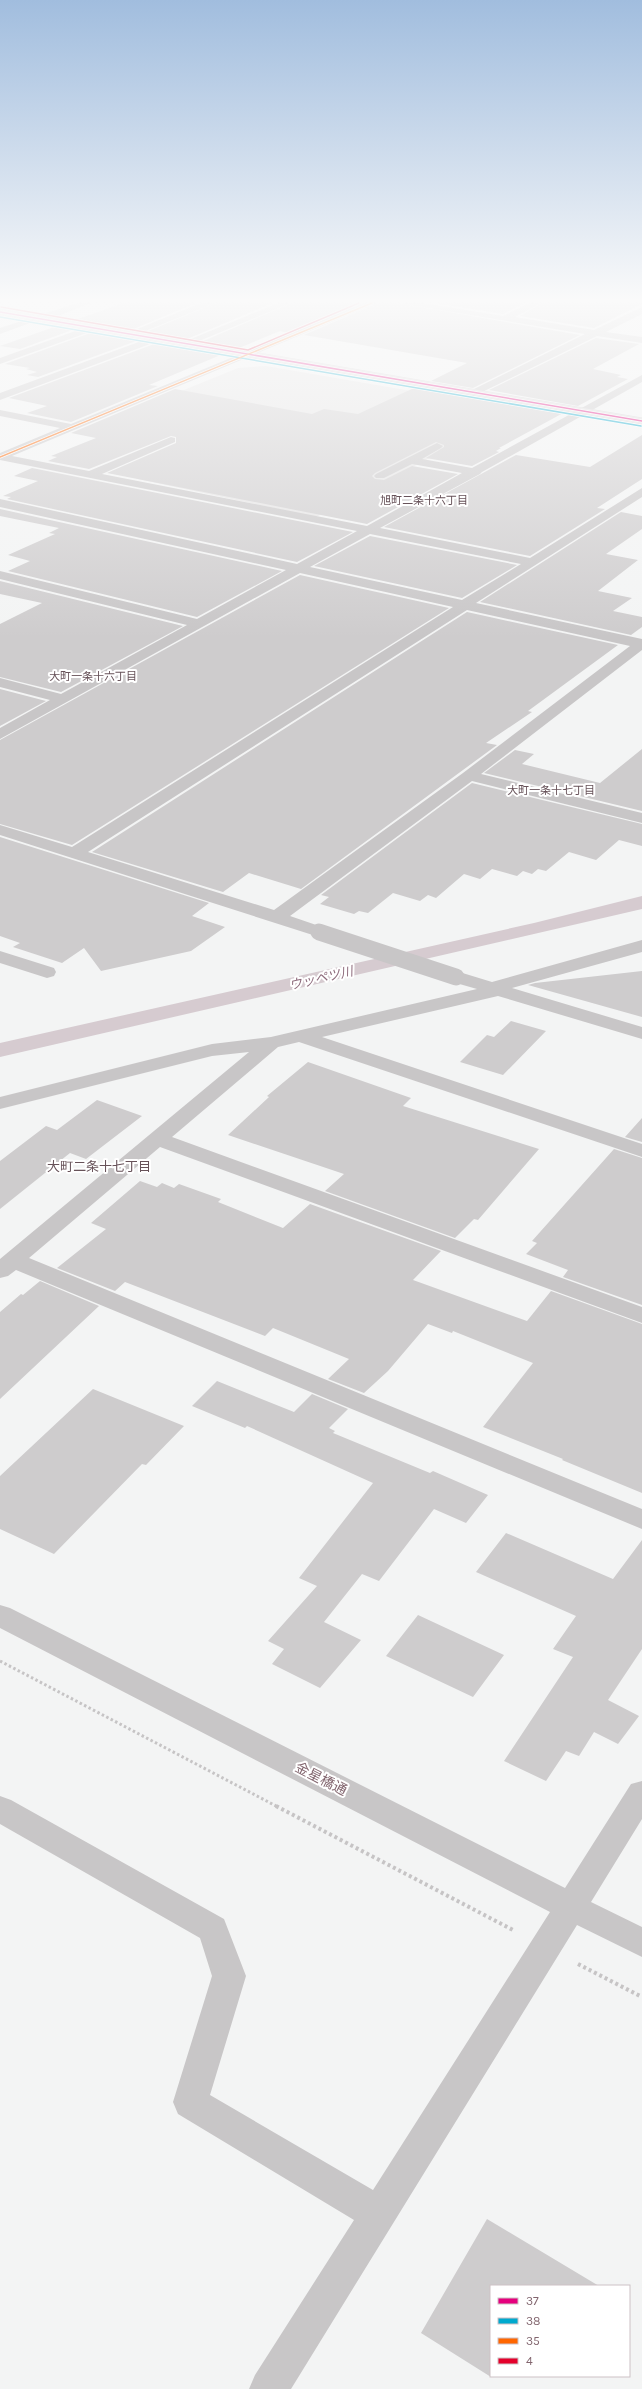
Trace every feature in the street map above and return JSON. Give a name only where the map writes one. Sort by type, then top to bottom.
[{"type":"main road","points":[[601,414],[642,421]]},
{"type":"street","points":[[8,414],[72,427]]},
{"type":"street","points":[[0,457],[103,414]]},
{"type":"street","points":[[0,734],[580,414]]},
{"type":"street","points":[[89,475],[171,440]]},
{"type":"street","points":[[380,476],[437,446]]},
{"type":"street","points":[[0,457],[368,531],[532,562]]},
{"type":"street","points":[[411,460],[476,472]]},
{"type":"street","points":[[75,853],[642,492]]},
{"type":"street","points":[[0,503],[464,606],[642,643]]},
{"type":"street","points":[[0,576],[200,624]]},
{"type":"street","points":[[277,917],[469,776],[642,643]]},
{"type":"street","points":[[0,682],[63,699]]},
{"type":"street","points":[[469,776],[642,818]]},
{"type":"street","points":[[0,830],[277,917],[456,977],[642,1033]]},
{"type":"street","points":[[0,1103],[212,1050],[271,1043],[495,989],[642,946]]},
{"type":"street","points":[[0,956],[47,972]]},
{"type":"street","points":[[300,1036],[642,1151]]},
{"type":"street","points":[[271,1043],[7,1266],[642,1520]]},
{"type":"street","points":[[158,1139],[642,1315]]},
{"type":"street","name":"金星橋通","points":[[0,1615],[642,1943]]},
{"type":"street","points":[[269,2389],[572,1908],[642,1793]]},
{"type":"street","points":[[0,1809],[213,1929],[229,1976],[190,2102],[379,2214]]},
{"type":"path","points":[[0,1661],[642,1997]]},
{"type":"shaded area","points":[[181,414],[513,414],[316,517],[138,479],[251,428]]},
{"type":"water","name":"ウッペツ川","points":[[642,896],[642,909],[0,1057],[0,1043],[534,923]]},
{"type":"building","points":[[34,414],[89,414],[71,422]]},
{"type":"building","points":[[115,414],[560,414],[499,448],[501,448],[496,451],[499,452],[472,466],[426,458],[444,447],[444,445],[436,442],[375,473],[372,476],[375,479],[384,480],[412,466],[458,474],[367,524],[107,473],[176,443],[176,437],[171,436],[89,469],[48,461],[57,457],[51,456],[96,438],[71,433]]},
{"type":"building","points":[[642,435],[642,479],[597,508],[605,509],[530,556],[384,527],[516,455],[590,467]]},
{"type":"building","points":[[32,468],[353,532],[297,562],[7,499],[11,497],[3,496],[38,481],[14,476]]},
{"type":"building","points":[[0,509],[282,571],[197,617],[8,571],[30,561],[8,555],[55,534],[49,533],[59,528],[0,516]]},
{"type":"building","points":[[621,512],[642,516],[642,529],[606,554],[638,560],[598,591],[632,598],[613,611],[642,617],[642,627],[631,635],[480,602]]},
{"type":"building","points":[[370,536],[517,565],[462,598],[314,566]]},
{"type":"building","points":[[300,575],[449,608],[72,845],[0,824],[0,740]]},
{"type":"building","points":[[0,581],[183,626],[61,692],[0,677],[0,624],[42,603],[0,594]]},
{"type":"building","points":[[467,612],[618,645],[528,711],[532,712],[486,743],[497,745],[301,889],[249,873],[223,892],[92,852]]},
{"type":"building","points":[[0,689],[46,701],[0,726]]},
{"type":"building","points":[[642,749],[642,811],[484,773],[515,750],[534,754],[522,764],[600,783]]},
{"type":"building","points":[[472,783],[642,824],[642,846],[619,840],[596,860],[569,852],[546,871],[538,869],[532,874],[523,871],[517,876],[492,869],[480,879],[464,874],[436,898],[428,895],[420,901],[393,893],[368,913],[359,911],[354,914],[320,904],[329,897],[321,895]]},
{"type":"building","points":[[0,837],[209,903],[192,916],[225,927],[191,951],[101,971],[84,948],[62,963],[13,947],[20,943],[0,936]]},
{"type":"building","points":[[642,971],[642,1017],[528,985],[535,983]]},
{"type":"building","points":[[511,1021],[546,1031],[503,1075],[460,1062],[487,1035],[494,1037]]},
{"type":"building","points":[[308,1062],[411,1098],[403,1106],[539,1149],[478,1220],[474,1219],[455,1238],[325,1191],[344,1174],[228,1135],[269,1097],[267,1096]]},
{"type":"building","points":[[97,1100],[142,1116],[86,1159],[70,1153],[0,1209],[0,1161],[46,1126],[57,1130]]},
{"type":"building","points":[[642,1118],[642,1142],[625,1137]]},
{"type":"building","points":[[614,1149],[642,1158],[642,1305],[563,1277],[568,1270],[526,1254],[537,1243],[532,1241]]},
{"type":"building","points":[[140,1181],[157,1187],[162,1183],[174,1188],[179,1184],[221,1199],[218,1202],[283,1228],[310,1204],[441,1251],[413,1280],[527,1321],[551,1291],[642,1324],[642,1493],[483,1427],[533,1363],[453,1331],[452,1333],[428,1324],[388,1371],[364,1393],[328,1379],[349,1359],[273,1328],[265,1336],[125,1282],[115,1291],[57,1268],[106,1229],[91,1223]]},
{"type":"building","points":[[40,1281],[99,1306],[0,1399],[0,1312],[21,1294],[23,1295]]},
{"type":"building","points":[[217,1381],[294,1412],[312,1394],[348,1409],[329,1428],[335,1431],[333,1433],[430,1473],[433,1471],[488,1495],[466,1523],[434,1509],[379,1581],[362,1574],[324,1622],[361,1640],[320,1688],[272,1664],[284,1649],[268,1641],[317,1586],[299,1578],[373,1483],[247,1426],[245,1428],[192,1406]]},
{"type":"building","points":[[93,1389],[184,1426],[146,1465],[142,1464],[54,1554],[0,1529],[0,1476]]},
{"type":"building","points":[[506,1533],[613,1579],[642,1540],[642,1649],[608,1700],[639,1716],[618,1744],[594,1732],[579,1756],[566,1751],[546,1781],[504,1761],[573,1657],[553,1649],[576,1616],[476,1572]]},
{"type":"building","points":[[418,1615],[504,1655],[473,1697],[386,1656]]},
{"type":"building","points":[[487,2219],[597,2285],[490,2285],[490,2376],[421,2333]]},
{"type":"transit line","name":"35","points":[[0,457],[103,414]]},
{"type":"transit line","name":"38","points":[[573,414],[641,426]]},
{"type":"transit line","name":"37","points":[[604,414],[642,421]]},
{"type":"district","name":"旭町二条十六丁目","points":[[424,500]]},
{"type":"district","name":"大町一条十六丁目","points":[[93,676]]},
{"type":"district","name":"大町一条十七丁目","points":[[551,790]]},
{"type":"district","name":"大町二条十七丁目","points":[[99,1166]]}]
